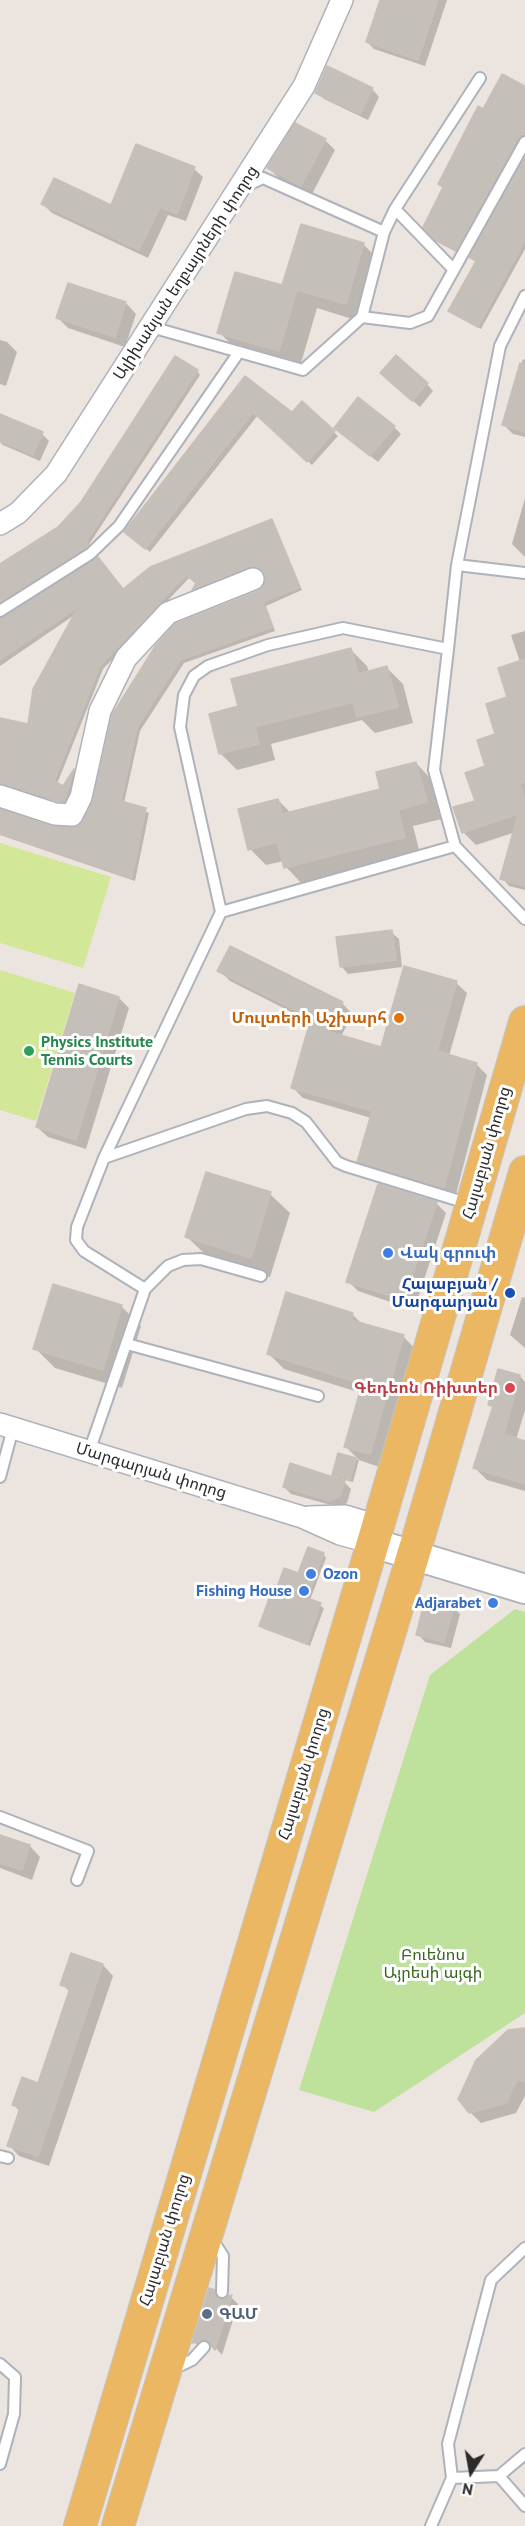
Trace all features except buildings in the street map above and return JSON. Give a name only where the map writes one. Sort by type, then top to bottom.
[{"type":"main road","name":"Հալաբյան փողոց","points":[[80,2526],[525,1022]]},
{"type":"main road","points":[[118,2526],[415,1547],[525,1172]]},
{"type":"main road","name":"Մարգարյան փողոց","points":[[375,1535],[415,1547],[525,1589]]},
{"type":"main road","name":"Մարգարյան փողոց","points":[[415,1547],[525,1571]]},
{"type":"street","name":"Ալիխանյան եղբայրների փողոց","points":[[0,524],[18,513],[43,491],[56,474],[241,188],[304,86],[342,0]]},
{"type":"street","points":[[0,796],[55,814],[72,815],[81,797],[99,711],[126,658],[168,613],[253,579]]},
{"type":"street","name":"Մարգարյան փողոց","points":[[6,1426],[302,1517],[345,1516],[375,1535]]},
{"type":"lane","points":[[151,327],[303,370],[362,317],[384,232],[395,209],[480,78]]},
{"type":"lane","points":[[362,317],[410,323],[428,316],[525,142]]},
{"type":"lane","points":[[241,188],[263,178],[384,232]]},
{"type":"lane","points":[[395,209],[454,270]]},
{"type":"lane","points":[[525,296],[500,346],[457,566],[434,770],[455,846],[525,919]]},
{"type":"lane","points":[[0,610],[90,554],[119,526],[239,352]]},
{"type":"lane","points":[[457,566],[525,573]]},
{"type":"lane","points":[[146,1289],[84,1251],[76,1240],[78,1227],[104,1158],[221,912],[180,728],[184,695],[194,676],[208,666],[268,645],[343,628],[448,649]]},
{"type":"lane","points":[[221,912],[455,846]]},
{"type":"lane","points":[[104,1158],[246,1109],[267,1106],[292,1113],[306,1122],[330,1154],[345,1166],[472,1205]]},
{"type":"lane","points":[[89,1452],[146,1289],[168,1266],[201,1258],[261,1276]]},
{"type":"lane","points":[[127,1344],[318,1396]]},
{"type":"lane","points":[[0,1478],[6,1426]]},
{"type":"lane","points":[[0,1817],[88,1851],[77,1880]]},
{"type":"lane","points":[[207,2232],[223,2256],[222,2292]]},
{"type":"lane","points":[[431,2526],[452,2478],[448,2444],[491,2280],[523,2254]]},
{"type":"lane","points":[[165,2373],[192,2360],[204,2347]]},
{"type":"lane","points":[[0,2364],[15,2377],[14,2414],[0,2464]]},
{"type":"lane","points":[[452,2478],[499,2476],[525,2454]]},
{"type":"lane","points":[[499,2476],[525,2506]]},
{"type":"green space","points":[[0,843],[111,877],[83,968],[0,943]]},
{"type":"green space","name":"Physics Institute Tennis Courts","points":[[0,970],[75,993],[36,1121],[0,1110]]},
{"type":"green space","name":"Բուենոս Այրեսի այգի","points":[[515,1609],[525,1612],[525,2013],[374,2112],[299,2090],[430,1675]]},
{"type":"place","name":"Մուլտերի Աշխարհ","points":[[399,1018]]},
{"type":"place","name":"Physics Institute Tennis Courts","points":[[29,1051]]},
{"type":"place","name":"Վակ գրուփ","points":[[388,1253]]},
{"type":"place","name":"Հալաբյան / Մարգարյան","points":[[510,1293]]},
{"type":"place","name":"Գեդեոն Ռիխտեր","points":[[510,1388]]},
{"type":"place","name":"Ozon","points":[[311,1574]]},
{"type":"place","name":"Fishing House","points":[[304,1591]]},
{"type":"place","name":"Adjarabet","points":[[493,1603]]},
{"type":"place","name":"ԳԱՄ","points":[[207,2314]]}]
